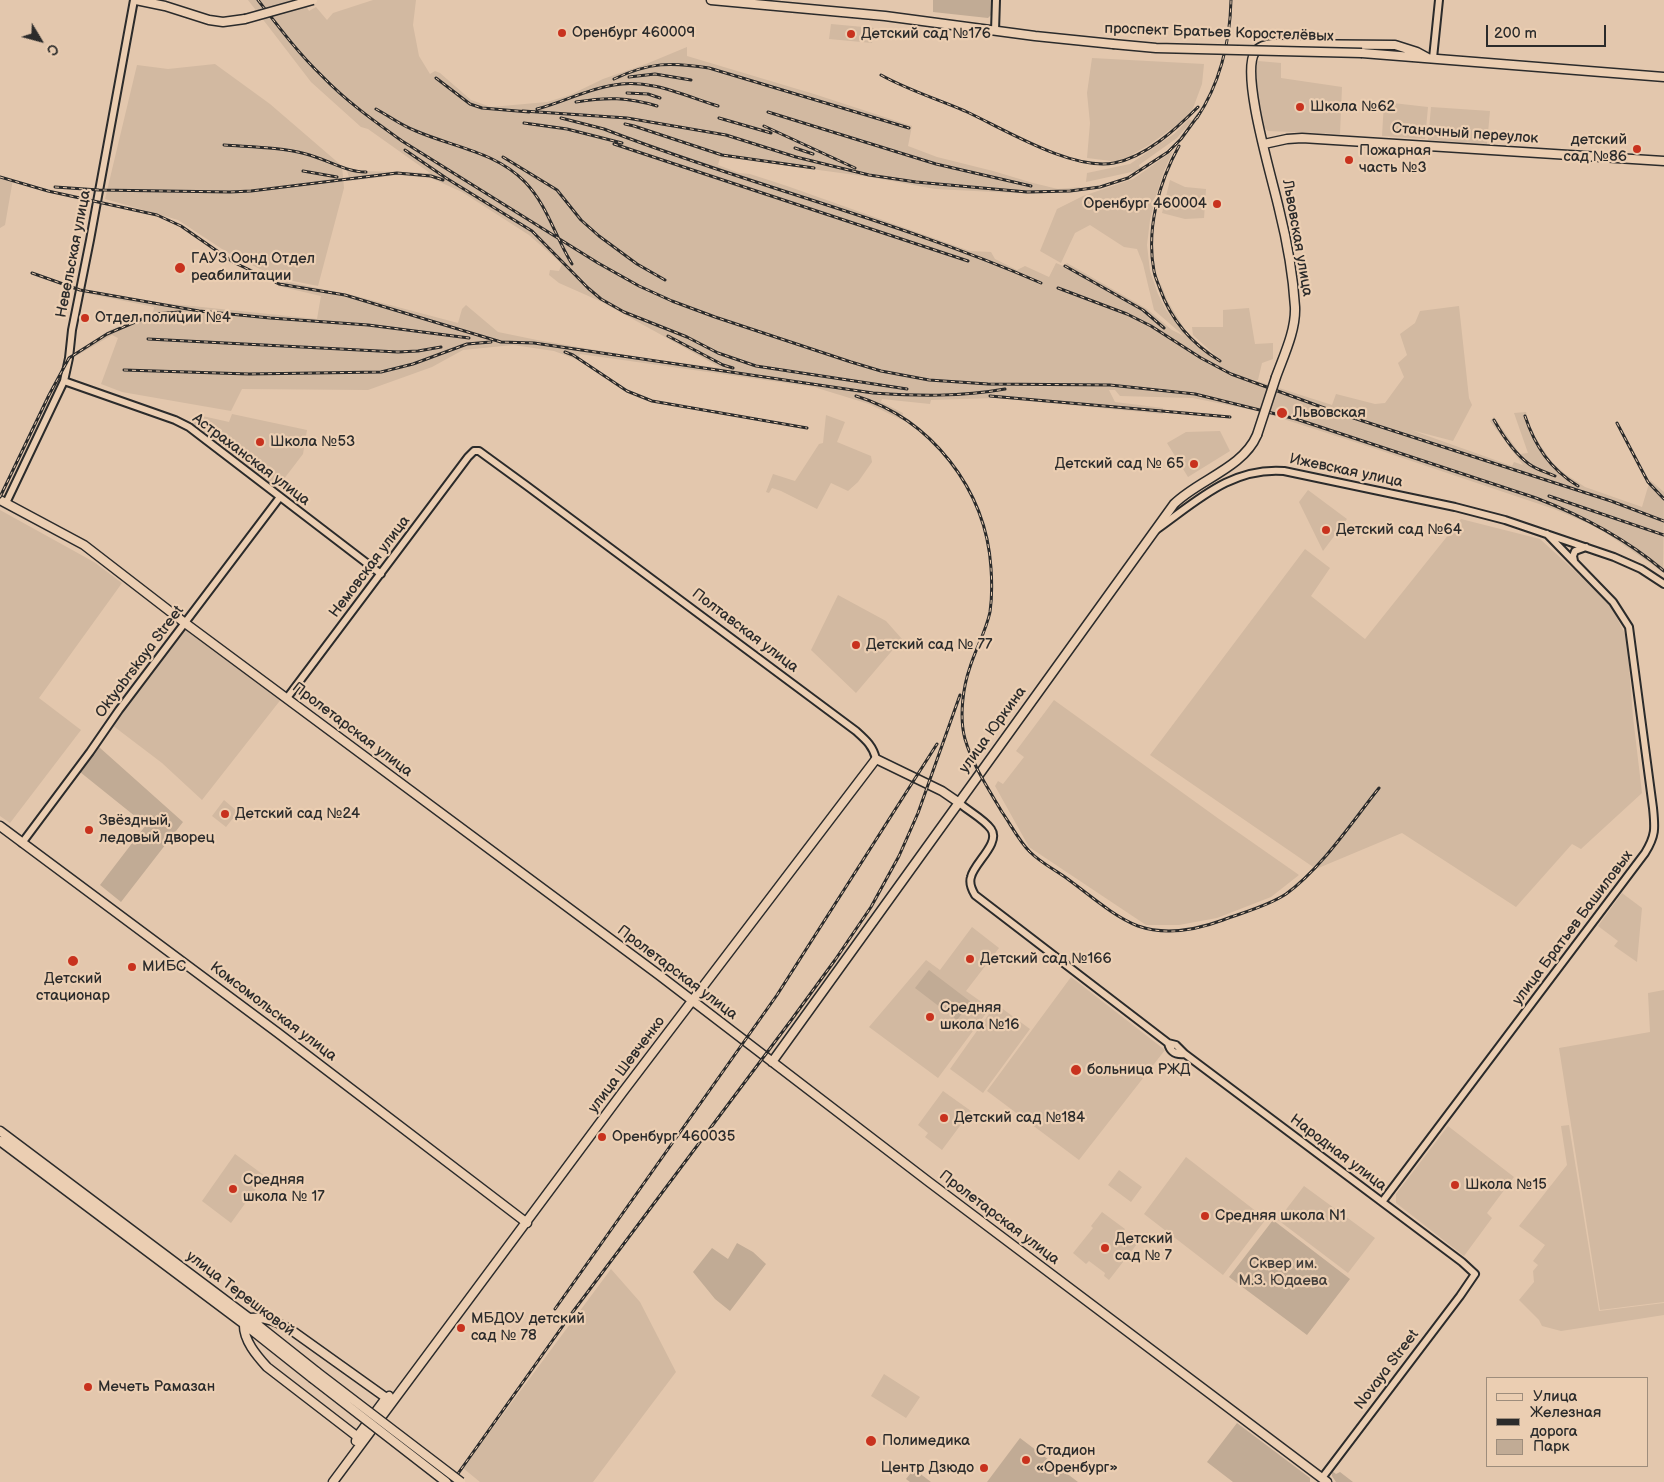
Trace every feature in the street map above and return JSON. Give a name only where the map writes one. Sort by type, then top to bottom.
[{"type":"main road","points":[[135,0],[223,22],[245,19],[313,0]]},
{"type":"main road","name":"проспект Братьев Коростелёвых","points":[[711,0],[885,16],[995,31],[1156,48],[1362,53],[1404,51]]},
{"type":"main road","name":"проспект Братьев Коростелёвых","points":[[1262,46],[1280,43],[1378,44],[1431,58],[1664,77]]},
{"type":"main road","name":"Львовская улица","points":[[1257,435],[1292,329],[1295,310],[1289,256],[1255,108],[1252,82],[1254,56],[1262,46]]},
{"type":"main road","name":"Станочный переулок","points":[[1264,144],[1302,138],[1664,161]]},
{"type":"main road","name":"улица Юркина","points":[[772,1062],[1174,504],[1184,495],[1239,459],[1250,447],[1257,435]]},
{"type":"main road","name":"Пролетарская улица","points":[[3,501],[84,545],[185,623],[692,1001],[1323,1481]]},
{"type":"main road","points":[[876,759],[942,791],[958,802]]},
{"type":"main road","name":"улица Шевченко","points":[[333,1482],[354,1453],[360,1439],[389,1400],[401,1389],[876,759]]},
{"type":"main road","name":"Комсомольская улица","points":[[0,826],[189,966],[527,1222]]},
{"type":"main road","name":"улица Терешковой","points":[[0,1131],[315,1375],[446,1482]]},
{"type":"main road","name":"улица Терешковой","points":[[0,1140],[246,1321]]},
{"type":"main road","points":[[360,1439],[268,1367],[255,1354],[245,1333],[246,1321],[260,1317],[278,1322],[389,1400]]},
{"type":"main road","name":"улица Терешковой","points":[[315,1375],[461,1482]]},
{"type":"street","name":"Невельская улица","points":[[3,501],[64,381],[135,0]]},
{"type":"street","points":[[995,31],[996,0]]},
{"type":"street","points":[[1431,58],[1439,0]]},
{"type":"street","name":"Астраханская улица","points":[[64,381],[175,420],[189,427],[381,574]]},
{"type":"street","name":"Немовская улица","points":[[287,698],[474,451]]},
{"type":"street","name":"Полтавская улица","points":[[474,451],[483,453],[856,732],[874,750],[876,759]]},
{"type":"street","name":"Ижевская улица","points":[[1152,533],[1217,487],[1239,476],[1257,471],[1278,470],[1472,511],[1587,547],[1641,569],[1664,584]]},
{"type":"street","points":[[1184,495],[1182,501],[1190,506]]},
{"type":"street","name":"Oktyabrskaya Street","points":[[22,843],[119,710],[280,497]]},
{"type":"street","points":[[1547,534],[1574,561]]},
{"type":"street","points":[[1574,561],[1573,556],[1576,551],[1587,547]]},
{"type":"street","name":"улица Братьев Башиловых","points":[[1382,1202],[1653,840],[1655,833],[1653,808],[1628,627],[1613,602],[1574,561]]},
{"type":"street","name":"Народная улица","points":[[958,802],[989,826],[994,834],[990,847],[971,877],[971,887],[975,896],[1168,1043],[1176,1045],[1185,1054],[1462,1262],[1475,1274]]},
{"type":"street","name":"Novaya Street","points":[[1323,1481],[1475,1274]]},
{"type":"shaded area","points":[[248,0],[303,0],[309,11],[316,7],[327,20],[333,13],[373,0],[416,0],[413,25],[419,56],[430,74],[435,71],[440,73],[471,100],[491,107],[547,102],[570,95],[603,79],[687,47],[687,56],[912,126],[908,146],[937,157],[1058,189],[1080,187],[1079,192],[1034,194],[935,189],[870,177],[731,158],[720,158],[718,165],[739,173],[750,174],[787,186],[970,251],[991,252],[995,259],[1017,270],[1025,266],[1049,277],[1056,263],[1063,266],[1067,263],[1147,309],[1172,330],[1184,336],[1154,310],[1143,264],[1137,249],[1124,247],[1090,225],[1075,233],[1061,263],[1040,251],[1057,209],[1083,196],[1133,179],[1173,151],[1156,196],[1150,220],[1147,245],[1150,271],[1158,294],[1166,310],[1187,338],[1167,310],[1157,286],[1161,284],[1167,300],[1192,338],[1218,358],[1193,335],[1192,327],[1223,327],[1223,310],[1249,308],[1255,344],[1273,343],[1273,359],[1262,363],[1258,380],[1254,380],[1332,405],[1336,394],[1375,404],[1385,403],[1404,377],[1398,363],[1407,355],[1400,334],[1415,323],[1420,311],[1459,306],[1469,398],[1472,405],[1453,441],[1411,430],[1512,466],[1514,462],[1523,465],[1490,421],[1494,417],[1520,454],[1528,453],[1514,413],[1526,412],[1531,431],[1551,461],[1564,473],[1585,487],[1642,507],[1650,480],[1664,492],[1663,573],[1597,527],[1554,509],[1262,412],[1193,398],[1120,396],[1115,390],[1109,390],[1115,402],[1163,408],[1163,414],[995,398],[931,400],[930,404],[882,399],[881,402],[903,413],[902,420],[869,404],[814,387],[580,354],[578,360],[554,351],[513,345],[463,350],[432,367],[368,390],[242,389],[231,411],[122,392],[101,384],[118,338],[112,335],[71,359],[65,366],[63,365],[66,358],[110,330],[153,313],[154,307],[75,291],[76,288],[163,303],[317,319],[321,296],[278,286],[279,280],[356,296],[458,323],[462,309],[466,305],[498,332],[649,359],[721,368],[602,302],[559,283],[549,275],[550,270],[559,271],[562,264],[529,235],[462,192],[431,178],[397,175],[350,181],[346,167],[361,171],[430,173],[368,129],[361,127],[311,82]]},
{"type":"shaded area","name":"Детский сад №176","points":[[831,24],[874,28],[872,43],[829,39]]},
{"type":"shaded area","points":[[1092,58],[1204,64],[1202,84],[1192,111],[1178,124],[1149,145],[1119,162],[1087,158],[1090,123],[1087,93]]},
{"type":"shaded area","name":"Школа №62","points":[[1258,61],[1281,63],[1281,78],[1342,87],[1340,134],[1268,131],[1263,127],[1257,93],[1256,63]]},
{"type":"shaded area","points":[[215,64],[270,104],[342,166],[344,188],[318,286],[278,278],[228,253],[178,220],[105,199],[137,65],[168,69]]},
{"type":"shaded area","points":[[1384,102],[1428,107],[1425,139],[1382,136]]},
{"type":"shaded area","points":[[1431,107],[1490,111],[1487,144],[1428,140]]},
{"type":"shaded area","points":[[1189,119],[1192,121],[1177,138],[1139,165],[1140,168],[1136,171],[1086,182],[1087,173],[1130,164],[1174,134]]},
{"type":"shaded area","points":[[0,176],[13,179],[5,225],[0,228]]},
{"type":"shaded area","points":[[1170,180],[1185,187],[1206,189],[1204,218],[1185,219],[1162,213]]},
{"type":"shaded area","name":"Школа №53","points":[[232,414],[307,430],[303,454],[277,488],[191,424],[198,415],[229,422]]},
{"type":"shaded area","points":[[826,415],[845,422],[837,442],[871,456],[872,462],[858,482],[848,491],[831,483],[817,509],[772,488],[769,493],[766,492],[773,474],[795,481],[819,444],[823,443]]},
{"type":"shaded area","name":"Детский сад № 65","points":[[1220,431],[1230,451],[1188,477],[1167,443],[1186,432]]},
{"type":"shaded area","name":"Детский сад №64","points":[[1308,490],[1347,519],[1323,551],[1299,502]]},
{"type":"shaded area","points":[[0,510],[94,562],[122,583],[39,698],[81,730],[10,823],[0,816]]},
{"type":"shaded area","points":[[1461,519],[1540,539],[1609,602],[1627,638],[1633,717],[1642,793],[1581,849],[1572,844],[1516,907],[1402,833],[1316,869],[1150,755],[1305,549],[1330,568],[1311,596],[1365,639]]},
{"type":"shaded area","name":"Детский сад № 77","points":[[838,595],[886,621],[902,639],[856,693],[811,650]]},
{"type":"shaded area","points":[[186,627],[282,698],[202,800],[162,763],[112,725]]},
{"type":"shaded area","points":[[1054,700],[1299,875],[1271,897],[1217,918],[1179,925],[1146,925],[1029,847],[995,786],[998,781],[1003,784],[1024,757],[1016,751]]},
{"type":"shaded area","name":"Детский сад №24","points":[[224,800],[238,812],[226,827],[212,816]]},
{"type":"shaded area","points":[[1622,893],[1642,908],[1637,962],[1614,946],[1618,941],[1598,926]]},
{"type":"shaded area","name":"Средняя школа №16","points":[[972,927],[999,948],[966,991],[990,1008],[938,1078],[869,1027],[926,960],[940,970]]},
{"type":"shaded area","name":"больница РЖД","points":[[1071,977],[1165,1050],[1079,1160],[987,1091]]},
{"type":"shaded area","points":[[1664,990],[1664,1302],[1600,1310],[1559,1048],[1650,1032],[1648,993]]},
{"type":"shaded area","points":[[996,1004],[1030,1029],[983,1093],[950,1069]]},
{"type":"shaded area","name":"Детский сад №184","points":[[943,1091],[971,1111],[942,1150],[925,1137],[928,1133],[918,1125]]},
{"type":"shaded area","points":[[1569,1125],[1599,1311],[1664,1303],[1664,1315],[1561,1331],[1542,1326],[1539,1320],[1519,1300],[1534,1282],[1533,1271],[1538,1265],[1533,1261],[1545,1245],[1519,1226],[1567,1165],[1561,1126]]},
{"type":"shaded area","name":"Школа №15","points":[[1448,1126],[1514,1177],[1487,1213],[1492,1218],[1464,1256],[1396,1203],[1396,1194]]},
{"type":"shaded area","name":"Средняя школа № 17","points":[[235,1154],[265,1176],[231,1223],[202,1201]]},
{"type":"shaded area","name":"Средняя школа N1","points":[[1186,1157],[1266,1219],[1223,1275],[1144,1214]]},
{"type":"shaded area","points":[[1119,1170],[1142,1187],[1131,1202],[1108,1185]]},
{"type":"shaded area","points":[[1304,1186],[1375,1238],[1348,1273],[1278,1220]]},
{"type":"shaded area","name":"Детский сад № 7","points":[[1102,1212],[1125,1229],[1123,1232],[1137,1244],[1109,1280],[1104,1276],[1105,1273],[1089,1261],[1086,1264],[1073,1253],[1093,1228],[1091,1226]]},
{"type":"shaded area","points":[[611,1269],[640,1302],[676,1372],[593,1482],[480,1482],[463,1468]]},
{"type":"shaded area","points":[[884,1374],[920,1397],[906,1418],[871,1396]]},
{"type":"green space","points":[[933,0],[994,0],[993,13],[988,18],[933,12]]},
{"type":"green space","points":[[99,747],[183,822],[121,902],[100,885],[146,825],[80,772]]},
{"type":"green space","points":[[929,970],[971,1002],[957,1020],[915,988]]},
{"type":"green space","name":"Сквер им. М.З. Юдаева","points":[[1273,1220],[1350,1279],[1307,1335],[1229,1277]]},
{"type":"green space","points":[[737,1243],[753,1252],[766,1264],[730,1311],[715,1299],[693,1272],[712,1248],[728,1259]]},
{"type":"green space","points":[[1237,1423],[1310,1478],[1310,1482],[1233,1482],[1207,1462]]},
{"type":"green space","name":"Стадион «Оренбург»","points":[[1020,1438],[1078,1482],[987,1482]]},
{"type":"green space","points":[[914,1469],[931,1482],[910,1482],[906,1479]]},
{"type":"green space","points":[[1332,1471],[1336,1474],[1340,1472],[1353,1482],[1336,1482],[1332,1476]]},
{"type":"railway","points":[[258,0],[288,39],[313,67],[341,94],[381,126],[598,263],[639,286],[672,301],[715,317],[881,371],[929,380],[988,384],[1110,385],[1195,394],[1296,419],[1553,505],[1587,520],[1619,538],[1664,571]]},
{"type":"railway","points":[[1197,118],[1218,76],[1226,47],[1231,0]]},
{"type":"railway","points":[[614,79],[650,66],[672,64],[709,68],[909,128]]},
{"type":"railway","points":[[629,77],[655,74],[691,80]]},
{"type":"railway","points":[[881,75],[912,90],[965,111],[1038,147],[1078,161],[1097,164],[1114,163],[1138,155],[1160,141],[1198,107]]},
{"type":"railway","points":[[436,78],[470,104],[482,108],[529,112]]},
{"type":"railway","points":[[537,109],[595,89],[627,83],[667,89],[718,106]]},
{"type":"railway","points":[[627,93],[648,94],[660,98]]},
{"type":"railway","points":[[576,102],[617,99],[657,106]]},
{"type":"railway","points":[[376,109],[411,129],[488,157],[514,172],[525,182],[540,201],[572,264]]},
{"type":"railway","points":[[523,111],[627,118],[726,135],[796,157],[869,175],[916,182],[1027,192],[1070,191],[1100,187],[1128,178],[1168,152],[1181,139],[1200,113]]},
{"type":"railway","points":[[768,112],[936,164],[1031,186]]},
{"type":"railway","points":[[561,118],[604,129],[713,168],[878,222],[987,261],[1041,283]]},
{"type":"railway","points":[[719,118],[771,133]]},
{"type":"railway","points":[[524,123],[567,129],[622,143]]},
{"type":"railway","points":[[625,124],[722,155],[814,168]]},
{"type":"railway","points":[[764,126],[855,168]]},
{"type":"railway","points":[[614,144],[968,261]]},
{"type":"railway","points":[[224,145],[286,150],[313,156],[343,168],[366,172]]},
{"type":"railway","points":[[1179,146],[1160,190],[1156,206],[1152,239],[1154,271],[1165,300],[1176,321],[1200,347],[1220,361]]},
{"type":"railway","points":[[795,148],[813,154]]},
{"type":"railway","points":[[405,150],[446,178],[532,231],[588,288],[601,299],[624,312],[687,337],[718,353],[756,366],[907,389]]},
{"type":"railway","points":[[503,157],[557,190],[581,220],[599,236],[637,264],[665,280]]},
{"type":"railway","points":[[303,171],[337,177]]},
{"type":"railway","points":[[55,187],[99,190],[230,192],[397,173],[431,176],[443,180]]},
{"type":"railway","points":[[0,177],[48,191],[157,215],[181,226],[233,262],[279,284],[345,295],[501,342],[534,343],[873,393],[939,395],[1005,389]]},
{"type":"railway","points":[[1065,266],[1143,310],[1164,328]]},
{"type":"railway","points":[[32,273],[80,290],[199,311],[368,325],[469,338]]},
{"type":"railway","points":[[1058,288],[1127,314],[1151,326],[1201,358],[1231,374],[1338,413],[1611,501],[1664,521]]},
{"type":"railway","points":[[0,497],[69,358],[107,334],[154,314],[180,312]]},
{"type":"railway","points":[[668,336],[723,365],[733,368]]},
{"type":"railway","points":[[148,339],[398,352],[441,347]]},
{"type":"railway","points":[[124,370],[249,374],[381,372],[413,364],[467,344],[491,342]]},
{"type":"railway","points":[[565,352],[573,355],[627,391],[652,401],[807,428]]},
{"type":"railway","points":[[856,396],[883,407],[908,421],[930,440],[950,461],[966,485],[978,511],[987,539],[991,568],[991,601],[988,619],[965,684],[962,712],[963,730],[972,758],[986,785],[1026,848],[1039,860],[1129,922],[1160,931],[1192,929],[1213,924],[1256,908],[1286,894],[1299,884],[1324,858],[1379,788]]},
{"type":"railway","points":[[990,396],[1230,417]]},
{"type":"railway","points":[[1525,416],[1545,456],[1559,472],[1578,486]]},
{"type":"railway","points":[[1494,420],[1518,455],[1535,468],[1555,476]]},
{"type":"railway","points":[[1617,423],[1648,482],[1664,499]]},
{"type":"railway","points":[[1549,496],[1664,535]]},
{"type":"railway","points":[[452,1482],[572,1313],[792,1019],[871,907],[899,856],[918,813],[960,695]]},
{"type":"railway","points":[[555,1309],[777,995],[937,744]]},
{"type":"place","name":"Оренбург 460009","points":[[562,33]]},
{"type":"place","name":"Детский сад №176","points":[[851,34]]},
{"type":"place","name":"Школа №62","points":[[1300,107]]},
{"type":"place","name":"детский сад №86","points":[[1637,149]]},
{"type":"place","name":"Пожарная часть №3","points":[[1349,160]]},
{"type":"place","name":"Оренбург 460004","points":[[1217,204]]},
{"type":"place","name":"ГАУЗ Оонд Отдел реабилитации","points":[[180,268]]},
{"type":"place","name":"Отдел полиции №4","points":[[85,318]]},
{"type":"place","name":"Львовская","points":[[1282,413]]},
{"type":"place","name":"Школа №53","points":[[260,442]]},
{"type":"place","name":"Детский сад № 65","points":[[1194,464]]},
{"type":"place","name":"Детский сад №64","points":[[1326,530]]},
{"type":"place","name":"Детский сад № 77","points":[[856,645]]},
{"type":"place","name":"Детский сад №24","points":[[225,814]]},
{"type":"place","name":"Звёздный, ледовый дворец","points":[[89,830]]},
{"type":"place","name":"Детский сад №166","points":[[970,959]]},
{"type":"place","name":"Детский стационар","points":[[73,961]]},
{"type":"place","name":"МИБС","points":[[132,967]]},
{"type":"place","name":"Средняя школа №16","points":[[930,1017]]},
{"type":"place","name":"больница РЖД","points":[[1076,1070]]},
{"type":"place","name":"Детский сад №184","points":[[944,1118]]},
{"type":"place","name":"Оренбург 460035","points":[[602,1137]]},
{"type":"place","name":"Школа №15","points":[[1455,1185]]},
{"type":"place","name":"Средняя школа № 17","points":[[233,1189]]},
{"type":"place","name":"Средняя школа N1","points":[[1205,1216]]},
{"type":"place","name":"Детский сад № 7","points":[[1105,1248]]},
{"type":"place","name":"МБДОУ детский сад № 78","points":[[461,1328]]},
{"type":"place","name":"Мечеть Рамазан","points":[[88,1387]]},
{"type":"place","name":"Полимедика","points":[[871,1441]]},
{"type":"place","name":"Стадион «Оренбург»","points":[[1026,1460]]},
{"type":"place","name":"Центр Дзюдо","points":[[984,1468]]}]
